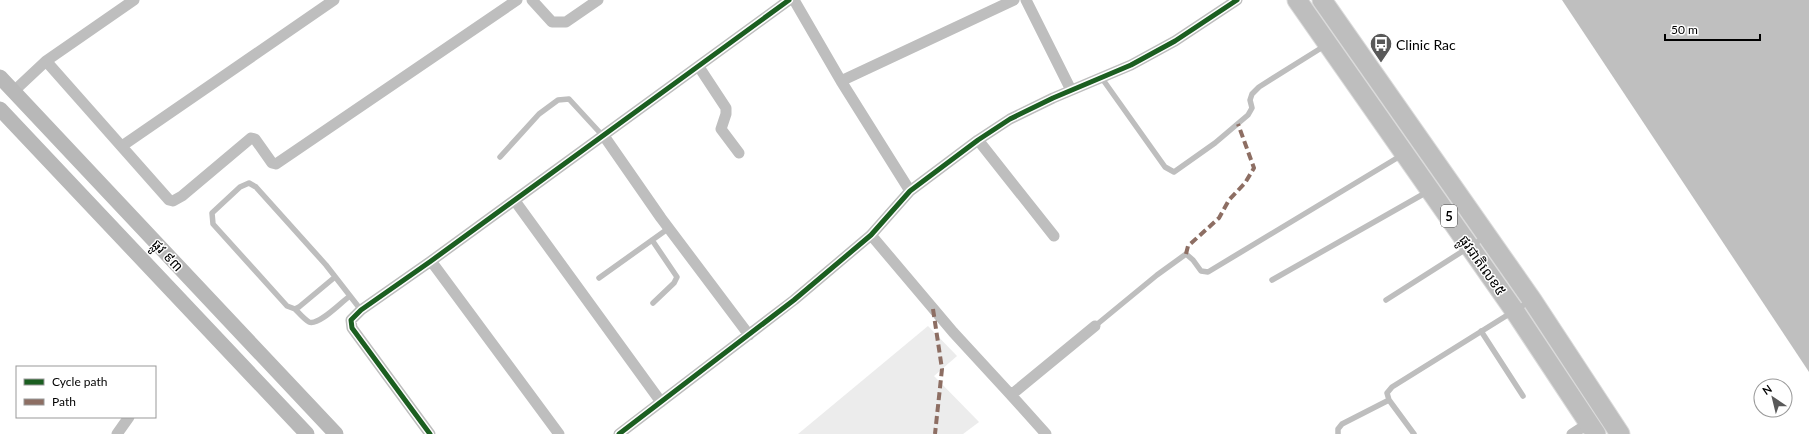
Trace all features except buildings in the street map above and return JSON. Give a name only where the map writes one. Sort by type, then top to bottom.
[{"type":"highway","name":"ផ្លូវជាតិលេខ៥","points":[[1297,0],[1470,246],[1593,429]]},
{"type":"highway","name":"ផ្លូវជាតិលេខ៥","points":[[1322,0],[1532,300],[1620,434]]},
{"type":"street","points":[[14,91],[46,61],[134,0]]},
{"type":"street","points":[[122,146],[334,0]]},
{"type":"street","points":[[46,61],[169,200],[173,201],[182,196],[251,138],[255,139],[272,163],[276,164],[517,0]]},
{"type":"street","points":[[532,0],[552,22],[566,22],[598,0]]},
{"type":"street","points":[[430,434],[352,328],[351,320],[361,310],[515,201],[789,0]]},
{"type":"street","points":[[794,0],[840,81],[910,191]]},
{"type":"street","points":[[840,81],[1014,0]]},
{"type":"street","points":[[1026,0],[1071,90]]},
{"type":"street","points":[[619,434],[794,300],[871,235],[910,191],[978,140],[1010,119],[1100,77],[1131,65],[1175,41],[1237,0]]},
{"type":"street","points":[[699,67],[726,108],[726,114],[721,129],[739,153]]},
{"type":"street","name":"ផ្លូវ ៩៣","points":[[0,77],[336,434]]},
{"type":"street","name":"ផ្លូវ ៩៣","points":[[0,109],[307,434]]},
{"type":"street","points":[[604,136],[669,228],[749,335]]},
{"type":"street","points":[[978,140],[1054,236]]},
{"type":"street","points":[[515,201],[661,402]]},
{"type":"street","points":[[871,235],[953,332],[1046,434]]},
{"type":"street","points":[[431,261],[559,434]]},
{"type":"street","points":[[1011,395],[1095,326]]},
{"type":"street","points":[[117,434],[129,418]]},
{"type":"street","points":[[1572,434],[1593,429]]},
{"type":"lane","points":[[1100,77],[1165,167],[1174,172],[1209,148],[1248,115],[1252,108],[1250,100],[1252,94],[1258,87],[1328,44]]},
{"type":"lane","points":[[500,157],[539,114],[558,100],[569,99],[604,136]]},
{"type":"lane","points":[[1095,326],[1157,275],[1186,254],[1193,260],[1201,271],[1208,272],[1405,153]]},
{"type":"lane","points":[[350,296],[320,320],[314,323],[307,321],[295,309],[287,306],[213,224],[212,213],[240,187],[249,183],[256,188],[335,277],[350,296],[361,310]]},
{"type":"lane","points":[[1272,280],[1430,190]]},
{"type":"lane","points":[[599,278],[669,228]]},
{"type":"lane","points":[[1386,300],[1487,236]]},
{"type":"lane","points":[[652,240],[677,277],[674,283],[653,303]]},
{"type":"lane","points":[[295,309],[335,277]]},
{"type":"lane","points":[[1414,434],[1389,400],[1387,393],[1392,387],[1532,300]]},
{"type":"lane","points":[[1480,331],[1523,396]]},
{"type":"lane","points":[[1338,434],[1338,429],[1342,424],[1389,400]]},
{"type":"shaded area","points":[[1562,0],[1809,0],[1809,372]]},
{"type":"shaded area","points":[[928,326],[957,356],[934,376],[979,422],[963,434],[798,434]]},
{"type":"marked path","points":[[1186,254],[1188,246],[1219,218],[1229,200],[1245,183],[1254,168],[1238,124]]},
{"type":"marked path","points":[[933,309],[942,369],[935,434]]},
{"type":"cycle path","points":[[430,434],[352,328],[351,320],[361,310],[431,261],[789,0]]},
{"type":"cycle path","points":[[619,434],[794,300],[871,235],[910,191],[978,140],[1010,119],[1053,98],[1131,65],[1175,41],[1237,0]]},
{"type":"place","name":"Clinic Rac","points":[[1381,64]]}]
